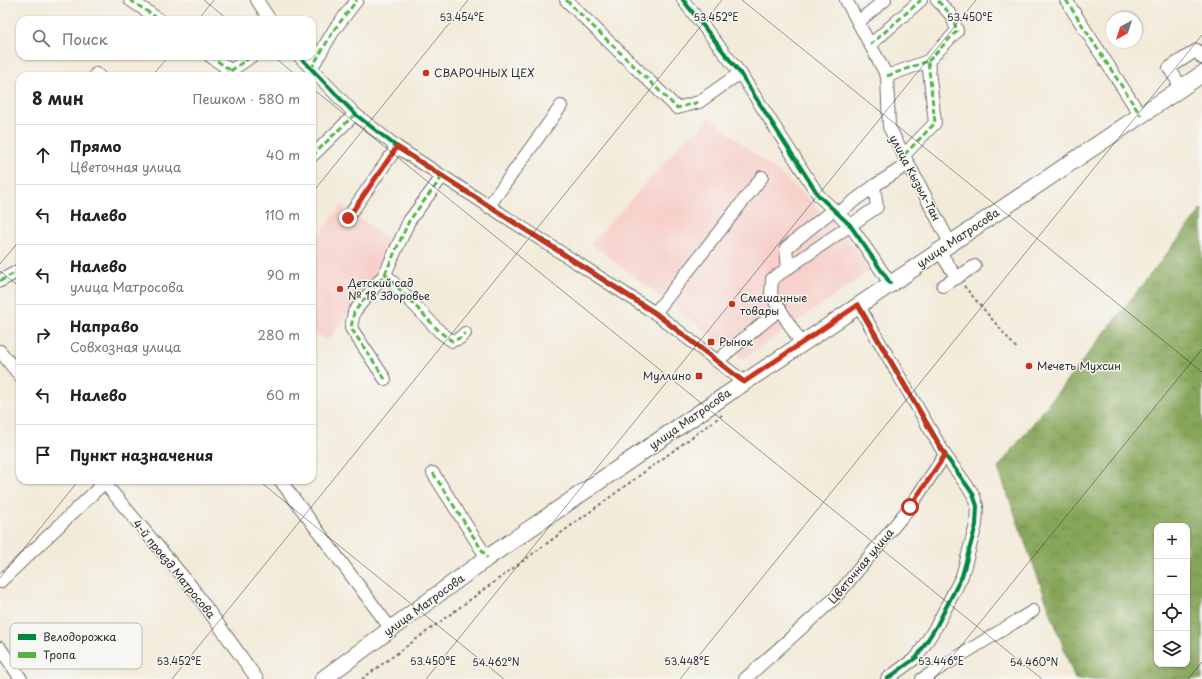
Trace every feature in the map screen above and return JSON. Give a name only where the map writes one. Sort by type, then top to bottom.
[{"type":"main road","name":"улица Матросова","points":[[323,679],[488,558],[801,343],[1202,74]]},
{"type":"street","points":[[130,0],[154,16]]},
{"type":"street","points":[[257,0],[267,16]]},
{"type":"street","points":[[316,58],[334,30],[358,0]]},
{"type":"street","points":[[566,0],[677,108],[699,102],[740,73]]},
{"type":"street","points":[[683,0],[740,73],[819,196],[850,225],[890,283]]},
{"type":"street","name":"улица Кызыл-Тан","points":[[846,0],[886,76],[889,127],[906,160],[956,278]]},
{"type":"street","points":[[858,22],[885,0]]},
{"type":"street","points":[[870,45],[921,0]]},
{"type":"street","points":[[886,76],[928,61],[957,31],[952,16],[937,0]]},
{"type":"street","points":[[1066,0],[1141,116]]},
{"type":"street","points":[[1182,88],[1169,68],[1197,50],[1202,58]]},
{"type":"street","points":[[214,60],[226,72]]},
{"type":"street","points":[[228,72],[246,60]]},
{"type":"street","points":[[303,60],[314,72]]},
{"type":"street","points":[[310,68],[315,60]]},
{"type":"street","points":[[788,268],[786,248],[836,211],[874,186],[906,160],[935,123],[928,61]]},
{"type":"street","points":[[316,74],[355,114],[397,147],[442,178],[655,313],[744,382]]},
{"type":"street","points":[[488,207],[561,106]]},
{"type":"street","points":[[316,152],[355,114]]},
{"type":"street","points":[[348,218],[397,147]]},
{"type":"street","points":[[655,313],[762,177]]},
{"type":"street","points":[[385,379],[351,328],[354,312],[385,274],[409,221],[442,178]]},
{"type":"street","points":[[801,343],[771,295],[772,279],[877,207],[874,186]]},
{"type":"street","points":[[943,286],[975,266]]},
{"type":"street","points":[[0,281],[16,272]]},
{"type":"street","points":[[385,274],[452,341],[460,338],[465,333]]},
{"type":"street","points":[[858,305],[945,455],[973,494],[976,506],[976,524],[962,576],[937,626],[917,657],[887,679]]},
{"type":"street","points":[[717,361],[780,309]]},
{"type":"street","points":[[0,351],[16,371]]},
{"type":"street","name":"Цветочная улица","points":[[745,679],[836,598],[910,507],[945,455]]},
{"type":"street","points":[[433,473],[488,558]]},
{"type":"street","points":[[0,582],[100,484]]},
{"type":"street","name":"4-й проезд Матросова","points":[[106,484],[191,586],[258,679]]},
{"type":"street","points":[[283,484],[391,629]]},
{"type":"street","points":[[922,679],[1033,611]]},
{"type":"street","points":[[0,648],[10,663]]},
{"type":"street","points":[[14,669],[21,679]]},
{"type":"path","points":[[956,278],[1018,350]]},
{"type":"path","points":[[362,679],[725,413]]},
{"type":"shaded area","points":[[709,117],[798,189],[839,228],[871,270],[744,359],[591,244],[690,134],[694,136]]},
{"type":"shaded area","name":"Детский сад № 18 Здоровье","points":[[342,205],[400,249],[327,341],[316,333],[316,239]]},
{"type":"green space","points":[[1202,209],[1202,679],[1075,679],[998,468]]},
{"type":"marked path","points":[[130,0],[154,16]]},
{"type":"marked path","points":[[311,69],[334,30],[357,0]]},
{"type":"marked path","points":[[566,0],[677,108],[699,102]]},
{"type":"marked path","points":[[870,45],[921,0]]},
{"type":"marked path","points":[[928,61],[957,31],[952,16],[937,0]]},
{"type":"marked path","points":[[1066,0],[1141,116]]},
{"type":"marked path","points":[[216,60],[230,70]]},
{"type":"marked path","points":[[229,72],[246,60]]},
{"type":"marked path","points":[[887,76],[928,61],[935,123],[904,155]]},
{"type":"marked path","points":[[316,152],[355,114]]},
{"type":"marked path","points":[[385,379],[351,328],[354,312],[385,274],[409,221],[442,177]]},
{"type":"marked path","points":[[0,281],[16,272]]},
{"type":"marked path","points":[[385,274],[440,332],[452,341],[460,338],[465,333]]},
{"type":"marked path","points":[[433,473],[487,558]]},
{"type":"cycle path","points":[[683,0],[740,73],[819,196],[850,225],[890,283]]},
{"type":"cycle path","points":[[303,60],[314,72]]},
{"type":"cycle path","points":[[316,74],[355,114],[397,147],[655,313],[744,382]]},
{"type":"cycle path","points":[[858,305],[945,455],[973,494],[977,506],[976,525],[962,576],[937,625],[917,657],[887,679]]},
{"type":"place","name":"СВАРОЧНЫХ ЦЕХ","points":[[426,73]]},
{"type":"place","name":"Детский сад № 18 Здоровье","points":[[340,289]]},
{"type":"place","name":"Смешанные товары","points":[[732,304]]},
{"type":"place","name":"Рынок","points":[[711,342]]},
{"type":"place","name":"Мечеть Мухсин","points":[[1029,366]]},
{"type":"place","name":"Муллино","points":[[699,376]]},
{"type":"route","points":[[348,218],[397,147],[442,178],[655,313],[744,382],[858,305],[945,455],[910,507]]}]
